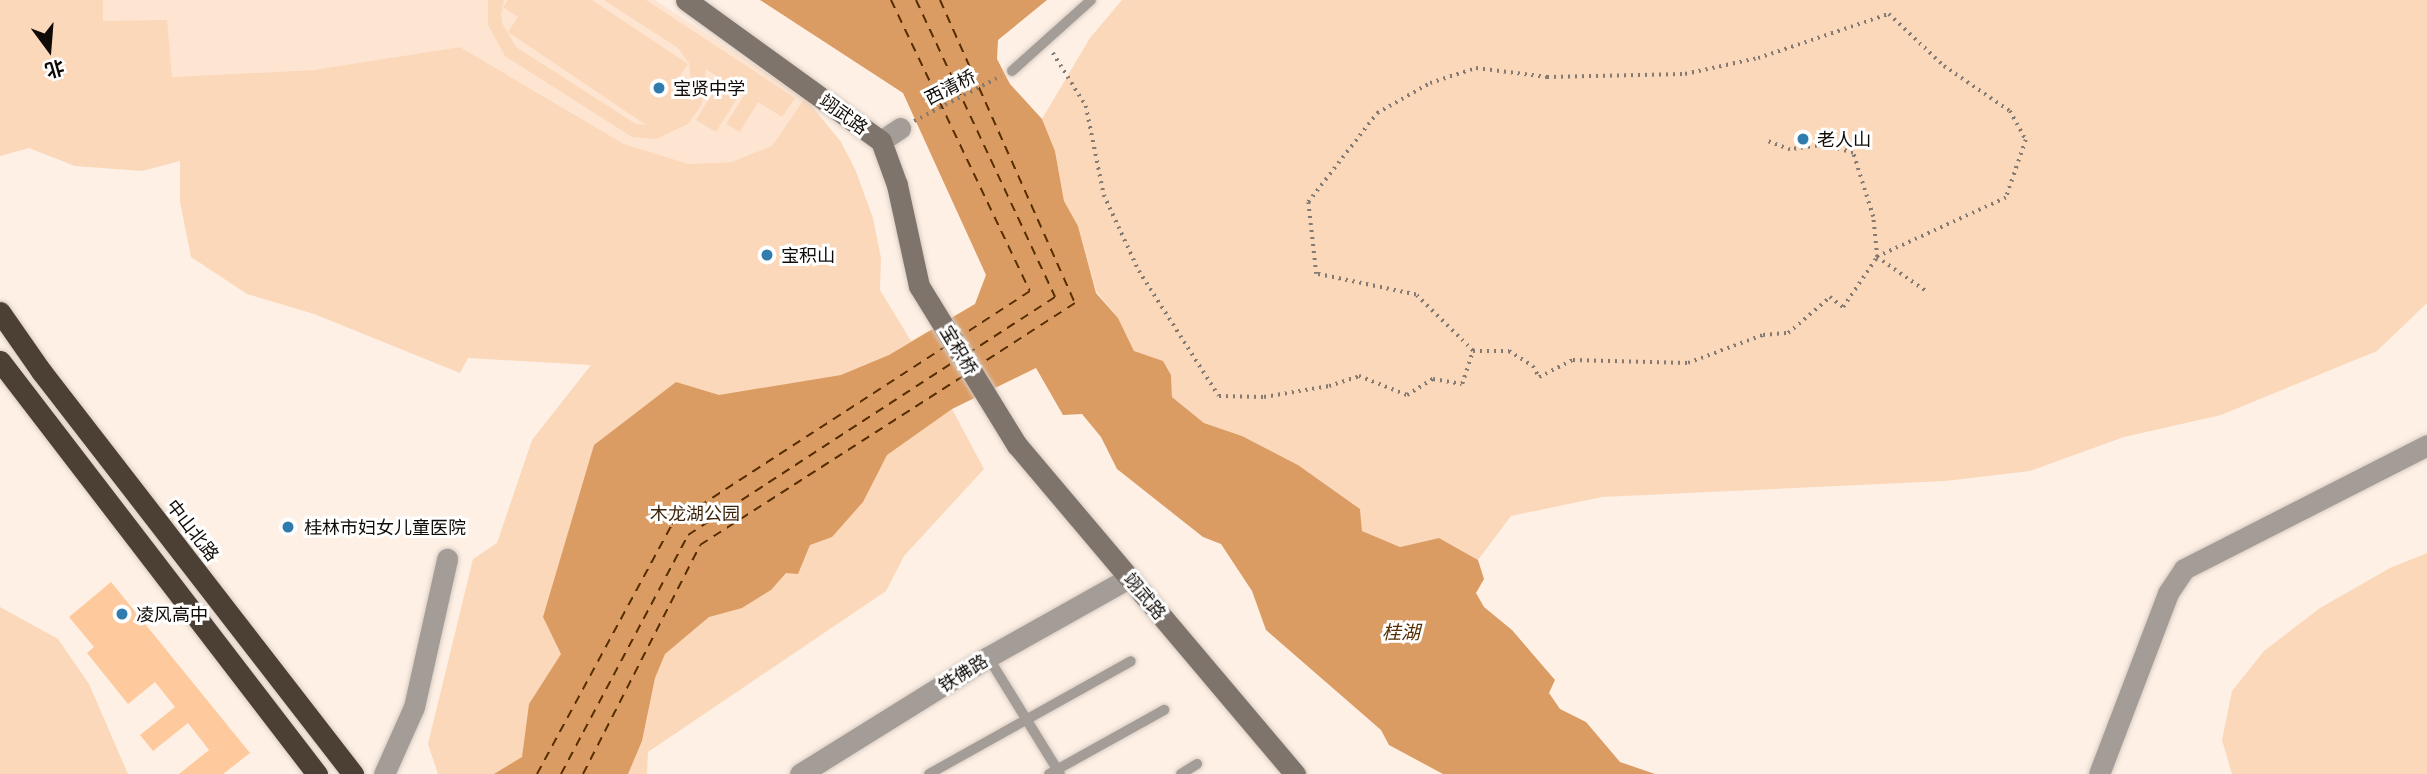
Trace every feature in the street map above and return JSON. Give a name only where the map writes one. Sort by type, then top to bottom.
[{"type":"highway","name":"中山北路","points":[[0,312],[353,774]]},
{"type":"highway","points":[[0,361],[317,774]]},
{"type":"main road","name":"翊武路","points":[[686,0],[881,141],[897,185],[919,286]]},
{"type":"main road","name":"宝积桥","points":[[919,286],[998,415]]},
{"type":"main road","name":"翊武路","points":[[998,415],[1017,445],[1296,774]]},
{"type":"street","points":[[881,141],[900,128]]},
{"type":"street","points":[[2099,774],[2168,593],[2184,569],[2427,445]]},
{"type":"street","points":[[384,774],[415,707],[447,559]]},
{"type":"street","name":"铁佛路","points":[[800,774],[988,657],[1129,578]]},
{"type":"lane","points":[[1012,71],[1091,0]]},
{"type":"lane","points":[[988,657],[1027,719],[1056,773],[1164,710]]},
{"type":"lane","points":[[929,774],[1131,661]]},
{"type":"lane","points":[[1181,774],[1197,764]]},
{"type":"path","points":[[1889,14],[1944,66],[2010,111],[2026,139],[2006,198],[1877,257],[1843,307],[1830,298],[1788,332],[1763,335],[1688,363],[1573,360],[1539,377],[1533,366],[1508,351],[1473,351],[1416,295],[1316,274],[1308,202],[1377,113],[1430,83],[1476,68],[1547,77],[1685,74],[1758,58],[1889,14]]},
{"type":"path","points":[[1046,42],[1086,106],[1104,195],[1139,271],[1219,396],[1264,397],[1359,376],[1407,395],[1433,379],[1462,383],[1473,351]]},
{"type":"path","name":"西清桥","points":[[900,128],[1012,71]]},
{"type":"path","points":[[1767,141],[1790,150],[1824,145],[1853,153],[1873,217],[1877,257],[1926,291]]},
{"type":"shaded area","name":"宝贤中学","points":[[103,0],[655,0],[805,98],[772,146],[731,162],[689,164],[624,144],[460,47],[313,70],[172,77],[102,21]]},
{"type":"green space","name":"木龙湖公园","points":[[0,0],[103,0],[103,21],[167,20],[172,77],[313,70],[460,47],[624,144],[689,164],[731,162],[772,146],[805,98],[841,142],[855,169],[873,218],[881,258],[880,290],[911,341],[975,304],[1015,375],[952,409],[984,469],[904,556],[886,591],[648,752],[647,774],[438,774],[428,744],[473,559],[497,543],[532,440],[591,365],[468,358],[460,373],[314,314],[247,294],[191,257],[180,202],[180,161],[142,171],[75,166],[29,148],[0,156]]},
{"type":"green space","points":[[488,0],[504,0],[501,14],[502,23],[516,47],[636,124],[646,125],[508,32],[518,17],[503,7],[508,0],[592,0],[688,64],[678,79],[692,89],[689,63],[678,48],[604,0],[646,0],[795,98],[782,117],[758,102],[740,132],[726,124],[745,94],[741,92],[716,132],[696,120],[721,79],[706,69],[702,104],[688,124],[656,139],[632,137],[505,56],[488,25]]},
{"type":"green space","points":[[1122,0],[2427,0],[2427,303],[2377,351],[2221,415],[2124,437],[2030,471],[1945,481],[1602,497],[1511,516],[1478,560],[1439,538],[1400,547],[1362,531],[1360,509],[1298,465],[1242,436],[1204,423],[1172,397],[1171,375],[1134,351],[1118,318],[1096,291],[1078,226],[1064,201],[1055,151],[1042,119],[1090,38]]},
{"type":"green space","points":[[2427,553],[2427,774],[2232,774],[2222,740],[2232,691],[2264,651],[2320,608],[2390,568]]},
{"type":"green space","points":[[0,607],[58,639],[89,684],[128,774],[0,774]]},
{"type":"water","name":"桂湖","points":[[760,0],[1047,0],[998,40],[997,59],[1010,84],[1042,119],[1055,151],[1064,201],[1078,226],[1096,293],[1118,318],[1134,351],[1163,361],[1171,375],[1172,397],[1204,423],[1242,436],[1298,465],[1360,509],[1362,531],[1400,547],[1439,538],[1478,560],[1484,579],[1476,593],[1484,607],[1512,630],[1555,680],[1549,693],[1560,709],[1586,722],[1620,762],[1655,774],[1443,774],[1389,745],[1381,730],[1266,630],[1252,591],[1221,544],[1203,537],[1117,469],[1101,437],[1082,414],[1063,415],[1036,368],[952,409],[887,455],[863,502],[832,537],[810,545],[798,574],[786,573],[771,590],[742,608],[709,617],[665,654],[655,678],[642,741],[628,774],[494,774],[522,757],[529,704],[561,654],[543,617],[594,445],[676,382],[719,395],[841,375],[889,355],[975,304],[986,275],[903,93]]},
{"type":"building","points":[[111,582],[250,753],[223,774],[179,774],[209,750],[188,723],[153,751],[140,735],[175,707],[155,682],[128,704],[87,653],[94,647],[69,617]]},
{"type":"ferry route","points":[[891,0],[1030,291],[961,336]]},
{"type":"ferry route","points":[[916,0],[1055,297],[972,351]]},
{"type":"ferry route","points":[[940,0],[1075,303],[979,365]]},
{"type":"ferry route","points":[[537,774],[672,524],[945,347]]},
{"type":"ferry route","points":[[561,774],[688,535],[955,361]]},
{"type":"ferry route","points":[[583,774],[700,545],[963,376]]},
{"type":"place","name":"宝贤中学","points":[[659,88]]},
{"type":"place","name":"老人山","points":[[1803,139]]},
{"type":"place","name":"宝积山","points":[[767,255]]},
{"type":"place","name":"桂林市妇女儿童医院","points":[[288,527]]},
{"type":"place","name":"凌风高中","points":[[122,614]]}]
